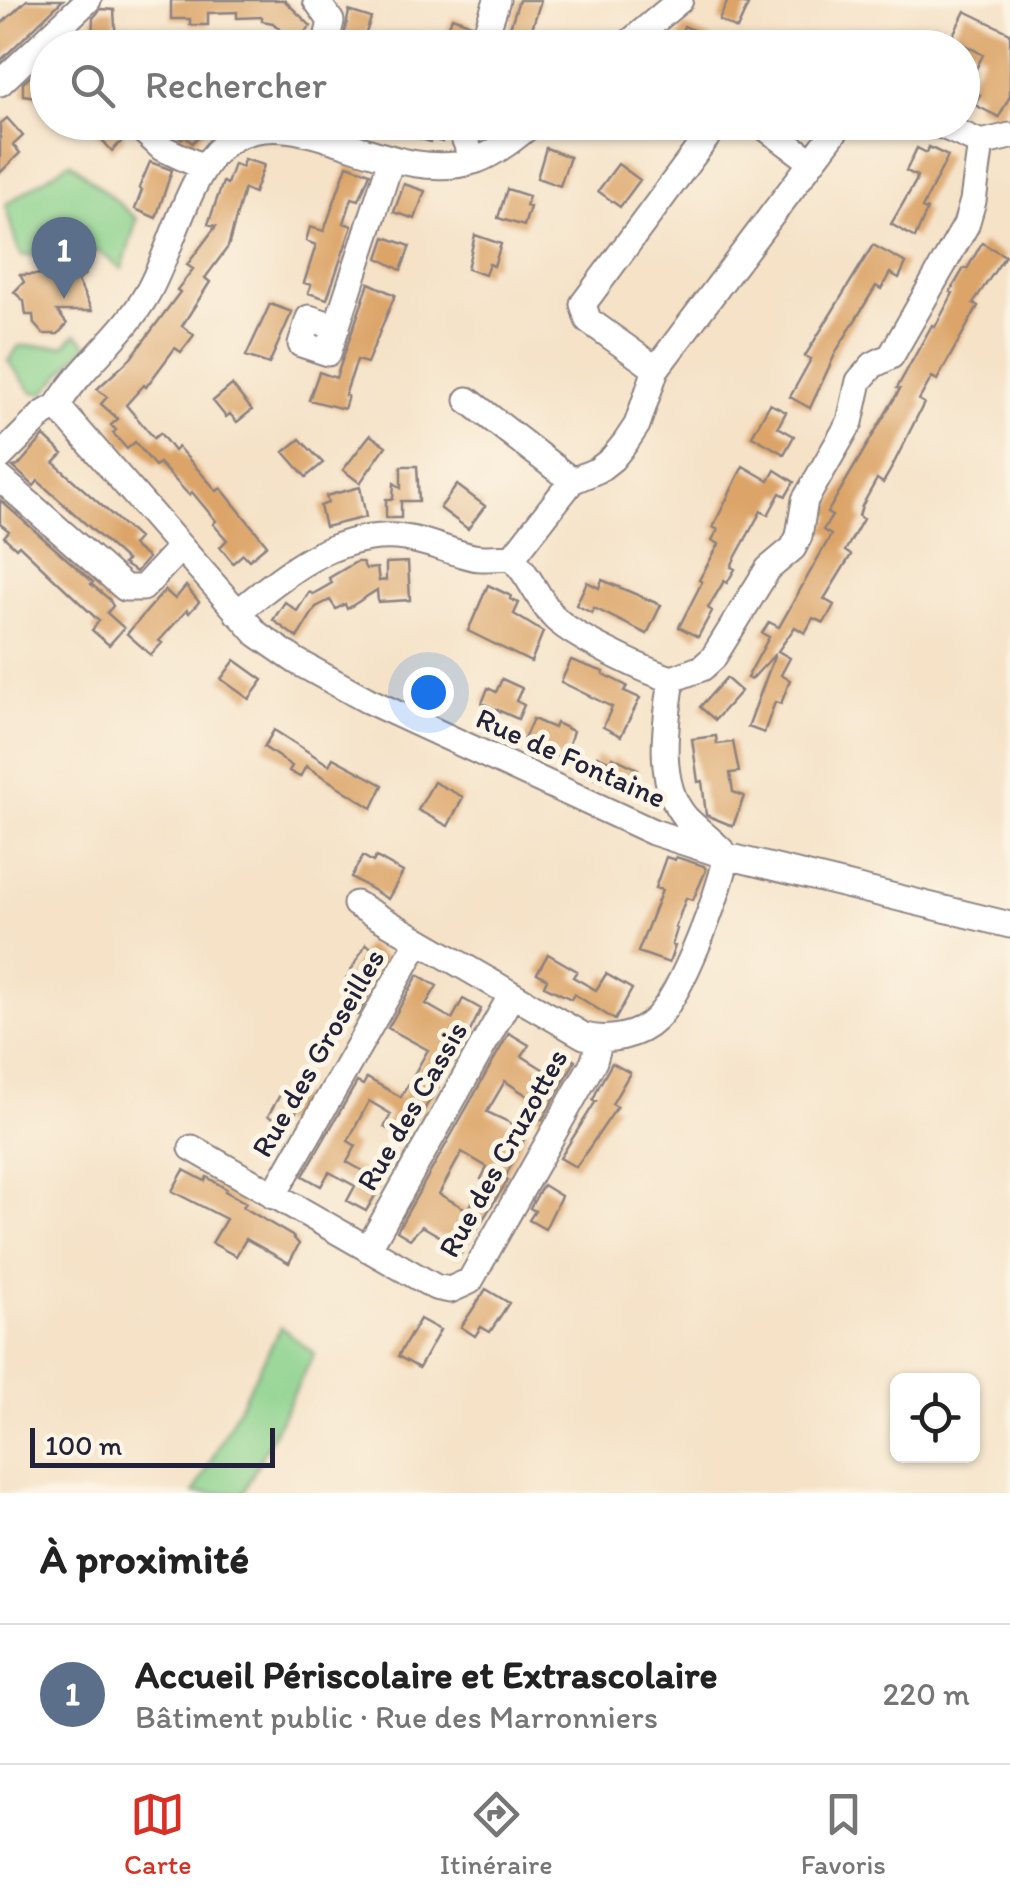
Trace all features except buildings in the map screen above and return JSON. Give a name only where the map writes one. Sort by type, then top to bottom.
[{"type":"street","points":[[66,30],[88,0]]},
{"type":"street","points":[[316,0],[331,22],[329,30]]},
{"type":"street","points":[[487,30],[497,0]]},
{"type":"street","points":[[650,12],[680,0]]},
{"type":"street","points":[[0,83],[30,61]]},
{"type":"street","points":[[975,140],[1010,136]]},
{"type":"street","points":[[153,140],[203,168]]},
{"type":"street","points":[[0,457],[43,414],[57,406],[76,379],[133,317],[170,249],[203,168],[218,148],[232,140]]},
{"type":"street","points":[[337,140],[392,160],[440,167],[474,161],[510,140]]},
{"type":"street","points":[[465,140],[474,161]]},
{"type":"street","points":[[656,369],[588,320],[582,304],[705,140]]},
{"type":"street","points":[[782,140],[812,162]]},
{"type":"street","points":[[512,558],[572,481],[598,470],[625,443],[637,425],[656,369],[828,140]]},
{"type":"street","points":[[237,613],[309,559],[360,540],[396,538],[473,557],[512,558],[557,621],[573,632],[672,679],[702,668],[714,658],[768,569],[793,548],[805,500],[850,422],[859,381],[890,356],[966,225],[980,142]]},
{"type":"street","points":[[337,327],[392,160]]},
{"type":"street","points":[[468,400],[572,481]]},
{"type":"street","name":"Rue de Fontaine","points":[[57,406],[257,634],[296,661],[367,700],[636,824],[727,856],[1010,925]]},
{"type":"street","points":[[0,478],[125,588],[143,588],[180,548]]},
{"type":"street","points":[[356,904],[584,1036],[600,1040],[646,1027],[666,1007],[708,920],[727,856],[685,816],[675,800],[667,758],[672,679]]},
{"type":"street","name":"Rue des Groseilles","points":[[273,1196],[418,942]]},
{"type":"street","name":"Rue des Cassis","points":[[368,1249],[512,996]]},
{"type":"street","name":"Rue des Cruzottes","points":[[192,1148],[436,1288],[450,1290],[470,1281],[594,1061],[600,1040]]},
{"type":"green space","points":[[70,162],[137,219],[122,269],[98,251],[22,256],[19,250],[5,205]]},
{"type":"green space","points":[[76,334],[87,344],[44,393],[32,392],[8,361],[19,346],[64,346]]},
{"type":"green space","points":[[281,1327],[314,1354],[243,1493],[194,1493]]},
{"type":"place","name":"Accueil Périscolaire et Extrascolaire","points":[[64,299]]}]
